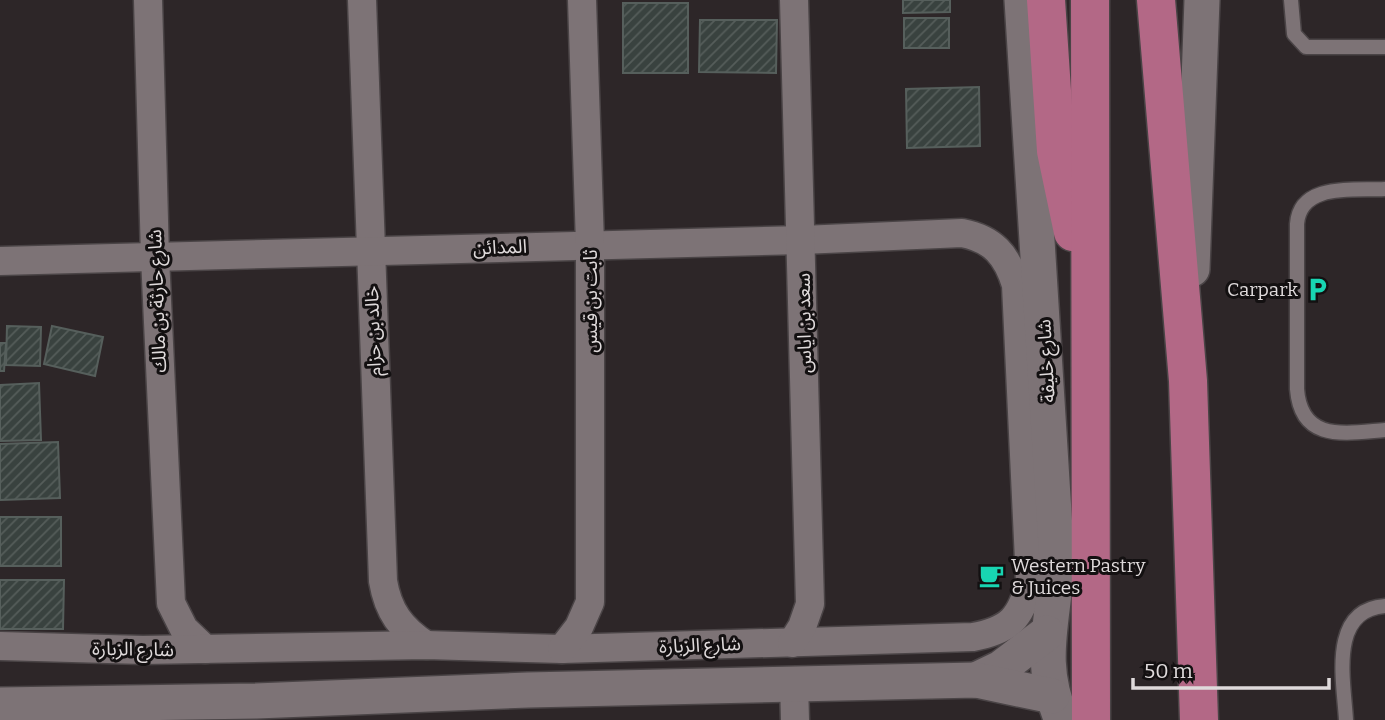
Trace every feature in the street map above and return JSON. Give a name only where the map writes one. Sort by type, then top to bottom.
[{"type":"main road","points":[[1046,0],[1056,151],[1088,309]]},
{"type":"main road","points":[[1090,0],[1088,309],[1091,720]]},
{"type":"main road","points":[[1156,0],[1188,381],[1199,720]]},
{"type":"street","name":"شارع حارثة بن مالك","points":[[148,0],[155,257],[172,603],[184,629],[205,649]]},
{"type":"street","name":"خالد بن حزام","points":[[362,0],[369,252],[383,581],[386,597],[401,626],[426,645]]},
{"type":"street","name":"ثابت بن قيس","points":[[582,0],[590,244],[590,602]]},
{"type":"street","name":"سعد بن اياس","points":[[792,643],[802,627],[810,604],[794,0]]},
{"type":"street","name":"شارع خليفة","points":[[1022,0],[1056,561],[1055,589],[1047,633],[1057,708]]},
{"type":"street","points":[[1188,381],[1202,0]]},
{"type":"street","name":"المدائن","points":[[0,261],[802,240],[962,233],[981,237],[997,248]]},
{"type":"street","name":"شارع الزبارة","points":[[0,646],[143,650],[426,645],[562,649],[973,637],[992,633],[1015,620],[1025,602],[1030,582],[1016,285],[1010,264],[997,248]]},
{"type":"street","points":[[590,602],[605,629],[630,648]]},
{"type":"street","points":[[562,649],[579,628],[590,602]]},
{"type":"street","name":"شارع حارثة بن مالك","points":[[143,650],[161,629],[172,603]]},
{"type":"street","name":"شارع الزبارة","points":[[976,680],[1002,668],[1047,633]]},
{"type":"street","name":"شارع الزبارة","points":[[0,705],[255,711],[794,682],[976,680],[1057,708]]},
{"type":"street","points":[[794,682],[795,720]]},
{"type":"lane","points":[[1291,0],[1294,34],[1306,47],[1385,47]]},
{"type":"lane","points":[[1385,189],[1313,196],[1301,208],[1297,224],[1297,389],[1300,408],[1311,424],[1321,430],[1333,433],[1385,430]]},
{"type":"lane","points":[[1346,720],[1342,654],[1345,635],[1358,617],[1385,606]]},
{"type":"building","points":[[903,0],[950,0],[950,12],[903,13]]},
{"type":"building","points":[[623,3],[688,3],[688,73],[623,73]]},
{"type":"building","points":[[904,18],[949,18],[949,48],[904,48]]},
{"type":"building","points":[[700,20],[777,20],[776,73],[699,72]]},
{"type":"building","points":[[979,87],[980,146],[907,148],[906,89]]},
{"type":"building","points":[[7,326],[41,327],[40,366],[6,365]]},
{"type":"building","points":[[52,326],[103,337],[95,376],[44,364]]},
{"type":"building","points":[[0,343],[6,343],[4,371],[0,371]]},
{"type":"building","points":[[39,383],[41,440],[0,441],[0,385]]},
{"type":"building","points":[[58,442],[60,498],[0,500],[0,444]]},
{"type":"building","points":[[0,517],[61,517],[61,566],[0,566]]},
{"type":"building","points":[[0,580],[64,580],[63,629],[0,629]]},
{"type":"place","name":"Carpark","points":[[1318,289]]},
{"type":"place","name":"Western Pastry & Juices","points":[[991,576]]}]
